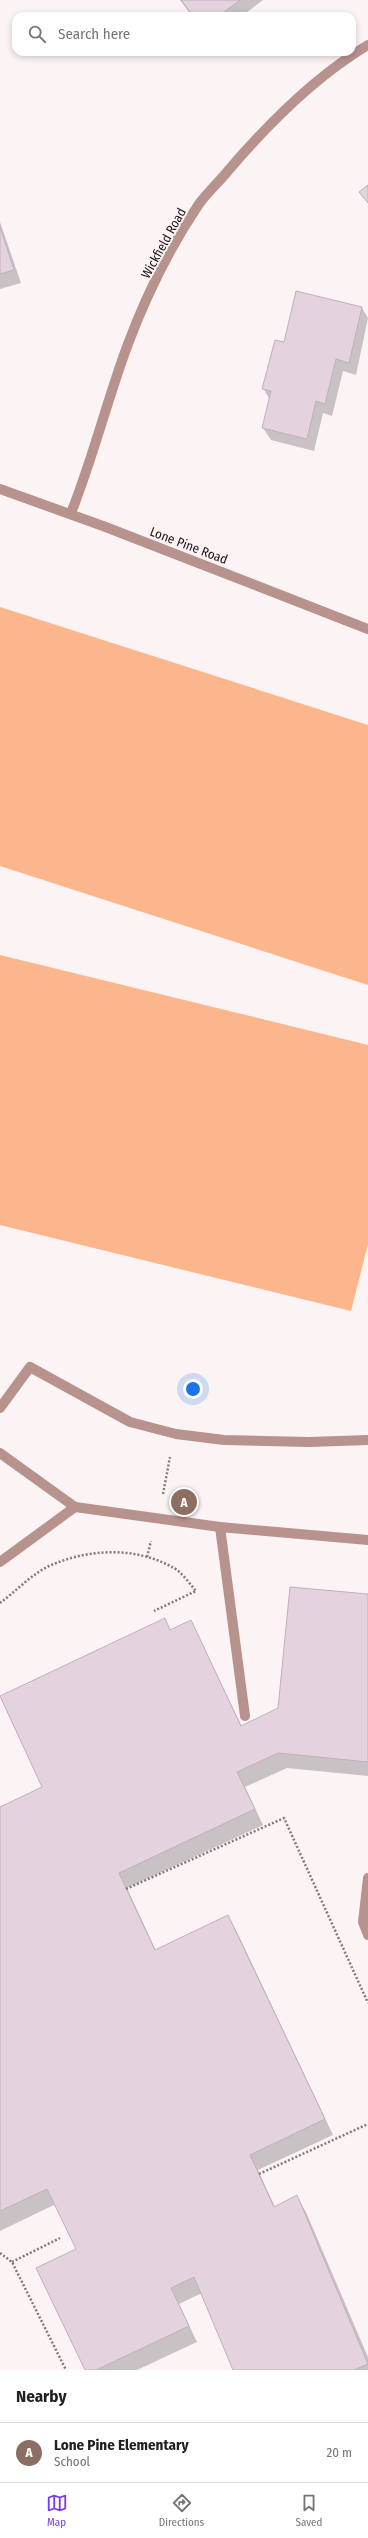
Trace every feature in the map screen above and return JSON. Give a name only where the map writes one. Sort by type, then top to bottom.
[{"type":"street","name":"Wickfield Road","points":[[356,52],[368,45]]},
{"type":"street","name":"Wickfield Road","points":[[70,514],[85,477],[128,344],[160,270],[200,204],[240,157],[292,104],[350,56]]},
{"type":"street","name":"Lone Pine Road","points":[[0,489],[70,514],[368,629]]},
{"type":"street","points":[[0,1408],[30,1367],[130,1422],[176,1434],[224,1440],[309,1442],[368,1440]]},
{"type":"street","points":[[0,1452],[75,1507],[220,1527],[368,1540]]},
{"type":"street","points":[[0,1562],[75,1507]]},
{"type":"street","points":[[220,1527],[245,1716]]},
{"type":"street","points":[[368,1878],[363,1922],[368,1935]]},
{"type":"path","points":[[0,1603],[48,1567],[85,1554],[116,1551],[147,1557],[174,1567],[196,1591],[154,1611]]},
{"type":"path","points":[[126,1889],[284,1818],[368,2003]]},
{"type":"path","points":[[259,2174],[368,2124]]},
{"type":"path","points":[[12,2262],[60,2238]]},
{"type":"path","points":[[0,2253],[12,2262],[66,2370]]},
{"type":"shaded area","points":[[0,607],[368,725],[368,985],[0,866]]},
{"type":"shaded area","points":[[0,955],[368,1045],[368,1244],[351,1311],[0,1225]]},
{"type":"building","points":[[181,0],[240,0],[224,12],[190,12]]},
{"type":"building","points":[[368,185],[368,203],[359,192]]},
{"type":"building","points":[[0,227],[14,270],[0,274]]},
{"type":"building","points":[[296,291],[362,307],[349,363],[336,359],[325,404],[316,401],[307,439],[262,428],[271,391],[262,389],[275,340],[284,342]]},
{"type":"building","points":[[290,1587],[368,1594],[368,1762],[278,1753],[237,1772],[255,1809],[119,1873],[155,1950],[228,1915],[325,2119],[250,2155],[274,2207],[297,2195],[368,2364],[354,2370],[233,2370],[194,2277],[171,2288],[189,2326],[96,2370],[85,2370],[36,2268],[76,2249],[47,2189],[0,2211],[0,1807],[42,1787],[0,1696],[165,1618],[170,1630],[191,1620],[241,1726],[278,1708]]},
{"type":"place","name":"Lone Pine Elementary","points":[[184,1502]]}]
